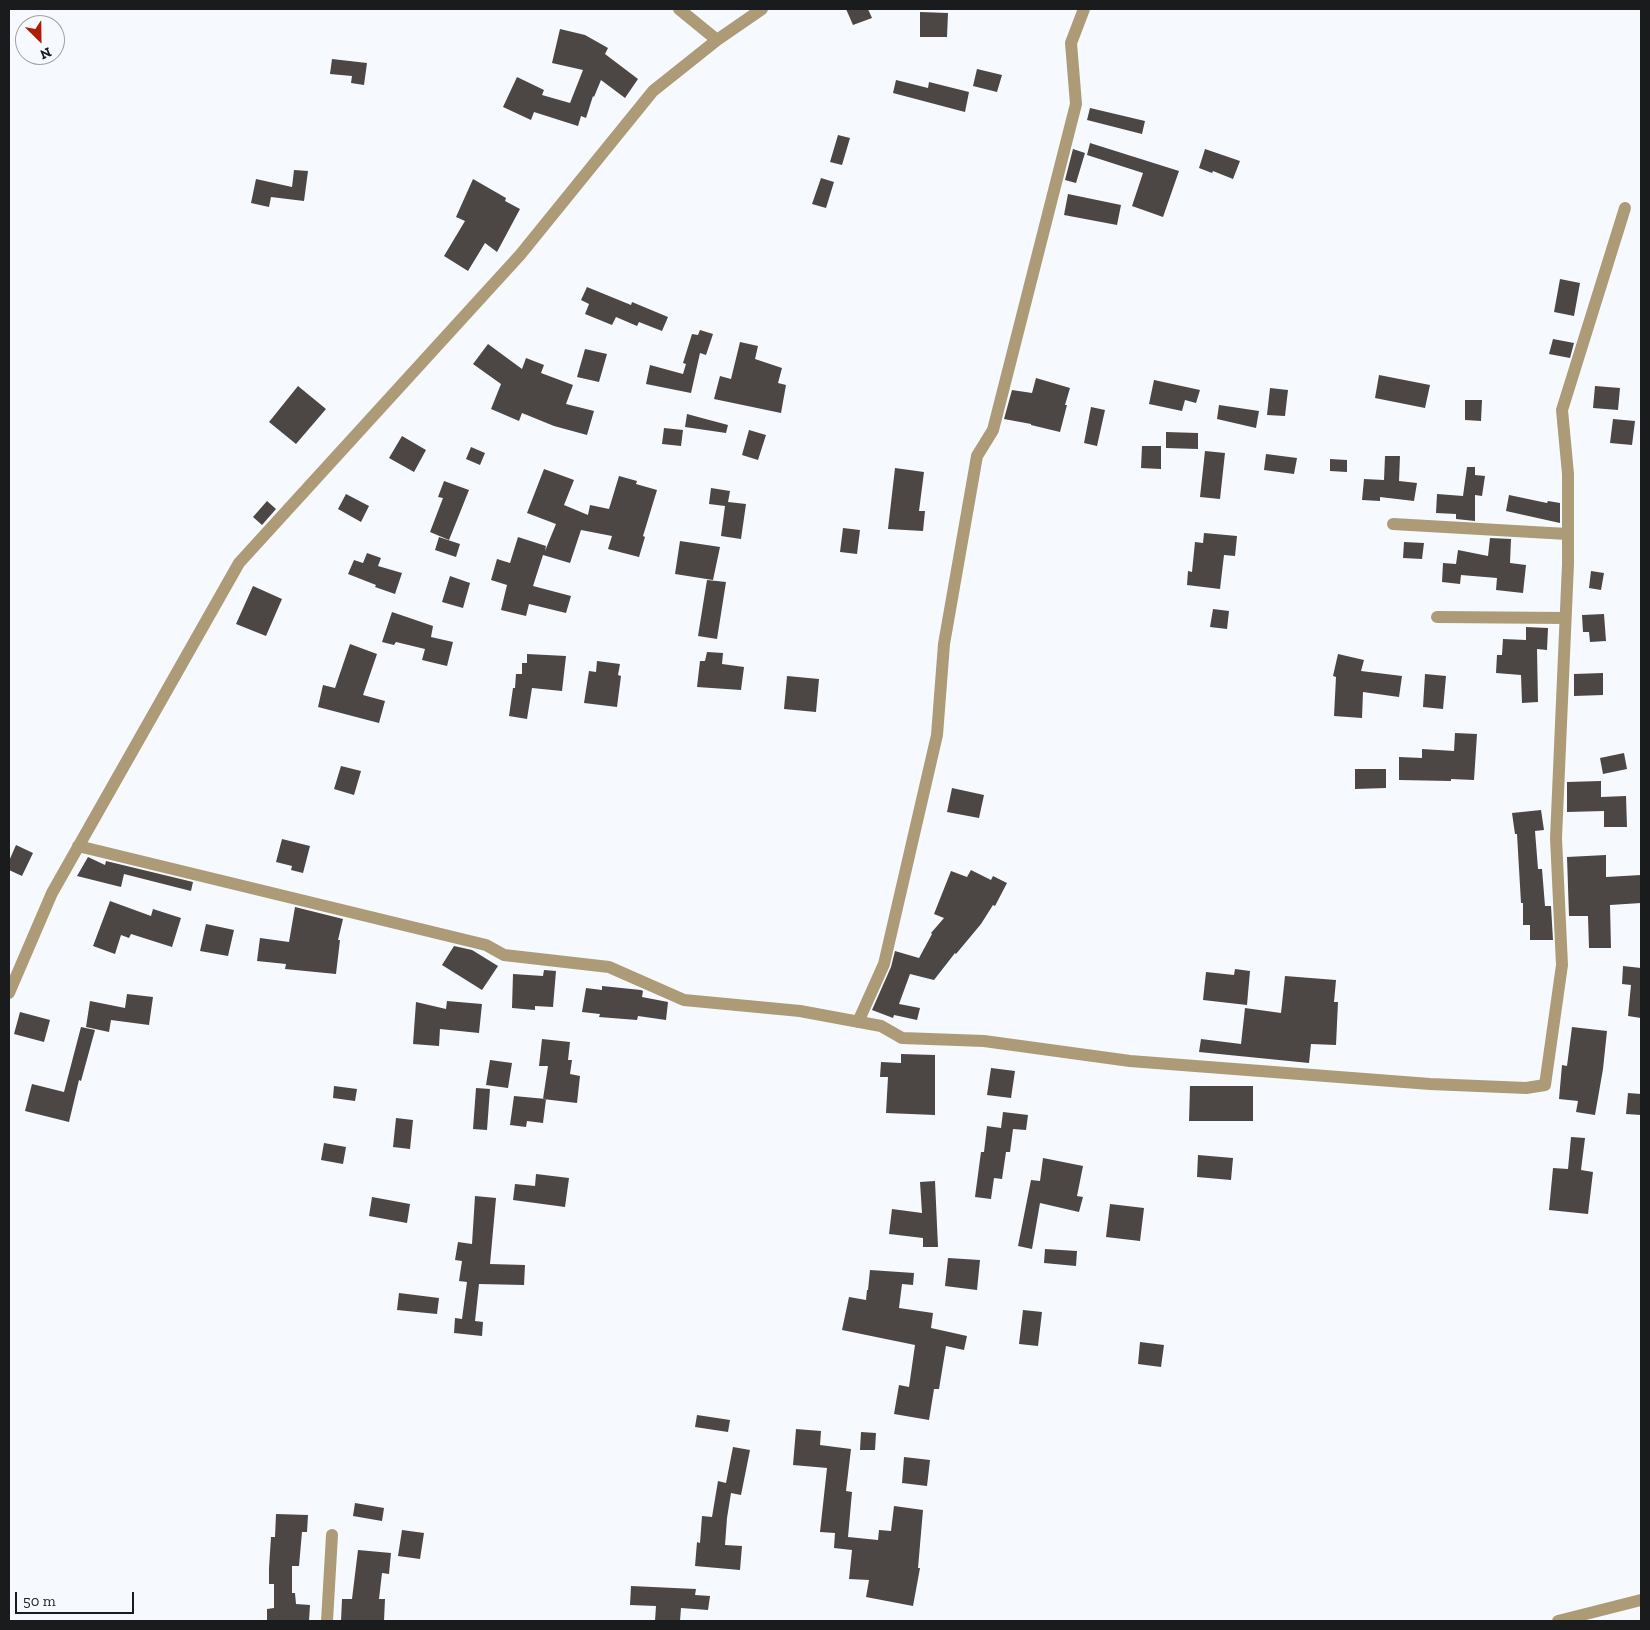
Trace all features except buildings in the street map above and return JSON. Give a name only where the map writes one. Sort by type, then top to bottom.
[{"type":"street","points":[[679,9],[717,40]]},
{"type":"street","points":[[9,993],[52,893],[239,563],[520,254],[653,91],[717,40],[762,9]]},
{"type":"street","points":[[858,1022],[884,964],[937,735],[944,644],[977,456],[993,430],[1076,104],[1071,43],[1084,9]]},
{"type":"street","points":[[78,846],[486,945],[504,955],[609,967],[684,1000],[800,1011],[881,1026],[902,1038],[984,1042],[1130,1061],[1430,1084],[1526,1088],[1545,1085],[1562,964],[1556,838],[1568,564],[1566,534],[1568,474],[1562,410],[1625,208]]},
{"type":"street","points":[[1393,524],[1566,534]]},
{"type":"street","points":[[1437,617],[1565,618]]},
{"type":"street","points":[[327,1621],[332,1535]]},
{"type":"street","points":[[1558,1621],[1641,1600]]}]
